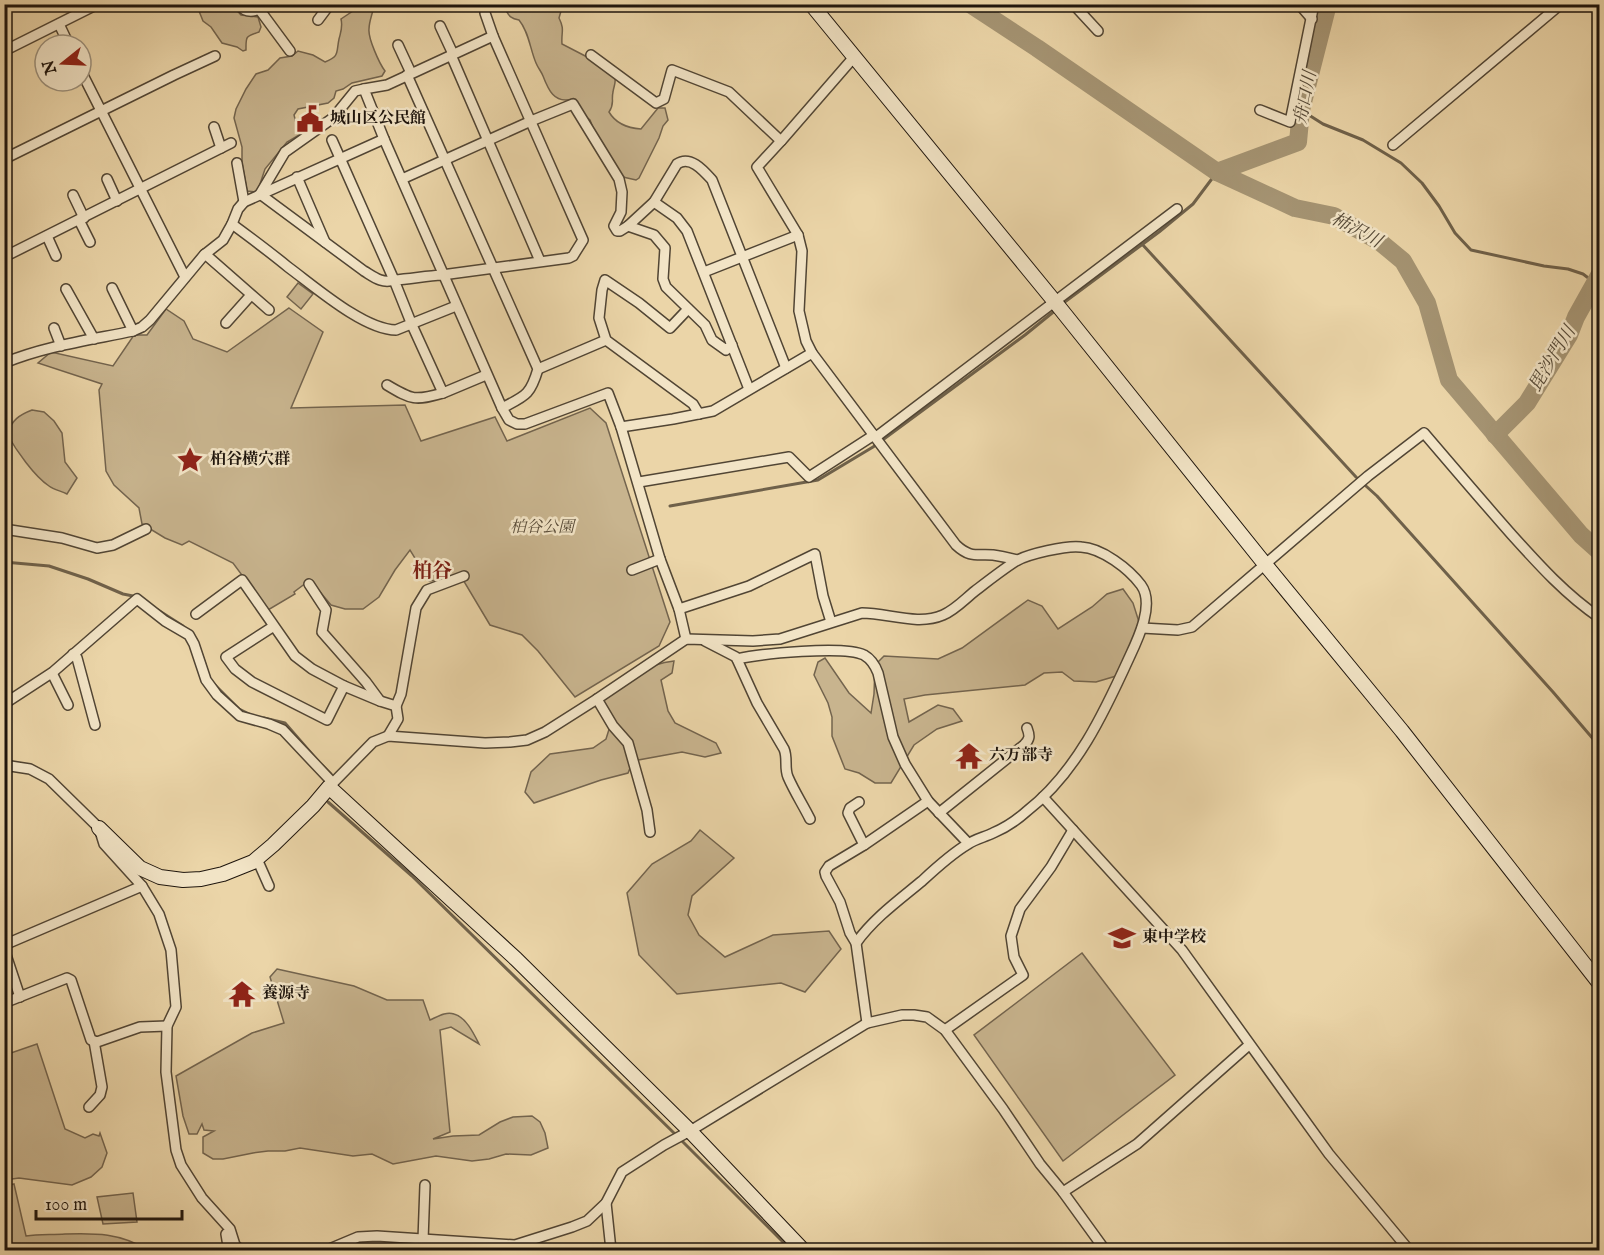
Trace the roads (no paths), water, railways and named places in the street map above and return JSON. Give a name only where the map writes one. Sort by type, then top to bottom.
[{"type":"street","points":[[4,51],[98,4]]},
{"type":"street","points":[[238,4],[243,10],[249,12],[263,7],[290,51]]},
{"type":"street","points":[[318,20],[330,4]]},
{"type":"street","points":[[811,4],[1402,731],[1599,984]]},
{"type":"street","points":[[1073,4],[1098,32]]},
{"type":"street","points":[[1299,4],[1312,19]]},
{"type":"street","points":[[1260,110],[1290,122],[1314,4]]},
{"type":"street","points":[[1393,145],[1562,4]]},
{"type":"street","points":[[260,194],[364,272],[382,282],[573,256],[583,240],[485,13]]},
{"type":"street","points":[[59,24],[63,33]]},
{"type":"street","points":[[440,26],[540,261]]},
{"type":"street","points":[[260,194],[285,152],[333,118],[355,91],[387,85],[494,36]]},
{"type":"street","points":[[398,45],[444,160],[538,369],[530,391],[502,408]]},
{"type":"street","points":[[591,55],[656,103],[664,99],[672,70],[729,92],[781,141]]},
{"type":"street","points":[[4,159],[215,56]]},
{"type":"street","points":[[854,57],[757,167],[798,235],[802,251],[799,310],[806,341],[812,353],[940,525],[963,552],[975,556],[992,555],[1017,560]]},
{"type":"street","points":[[364,89],[442,275],[486,375],[509,420],[517,424],[525,424],[608,393],[639,482],[660,559],[679,609],[687,639]]},
{"type":"street","points":[[91,93],[185,277]]},
{"type":"street","points":[[402,179],[573,104],[622,186],[621,212],[615,223],[617,231],[628,226],[654,202],[677,164],[685,160],[692,163],[712,180],[786,368]]},
{"type":"street","points":[[214,127],[221,148]]},
{"type":"street","points":[[4,363],[21,356],[142,327],[205,254],[223,240],[238,209],[244,202],[384,139]]},
{"type":"street","points":[[332,140],[443,393]]},
{"type":"street","points":[[4,257],[231,143]]},
{"type":"street","points":[[237,163],[244,202]]},
{"type":"street","points":[[297,177],[326,244]]},
{"type":"street","points":[[107,179],[117,201]]},
{"type":"street","points":[[73,195],[90,242]]},
{"type":"street","points":[[654,202],[682,223],[687,231],[749,389]]},
{"type":"street","points":[[639,482],[789,457],[809,477],[875,436],[1177,209]]},
{"type":"street","points":[[232,224],[339,306],[378,327],[396,330],[456,306]]},
{"type":"street","points":[[628,226],[649,233],[662,243],[666,248],[664,283],[705,325],[711,340],[726,350],[732,345]]},
{"type":"street","points":[[704,272],[798,235]]},
{"type":"street","points":[[47,236],[56,256]]},
{"type":"street","points":[[205,254],[269,310]]},
{"type":"street","points":[[688,309],[670,328],[605,280],[599,321],[606,340],[693,404],[699,414]]},
{"type":"street","points":[[112,288],[133,331]]},
{"type":"street","points":[[66,289],[94,339]]},
{"type":"street","points":[[226,323],[251,295]]},
{"type":"street","points":[[54,328],[61,346]]},
{"type":"street","points":[[538,369],[606,340]]},
{"type":"street","points":[[621,427],[717,409],[812,353]]},
{"type":"street","points":[[387,385],[407,397],[422,399],[486,375]]},
{"type":"street","points":[[1142,628],[1178,630],[1192,627],[1264,563],[1424,432],[1545,571],[1579,604],[1599,618]]},
{"type":"street","points":[[4,529],[63,538],[97,548],[114,545],[146,529]]},
{"type":"street","points":[[4,765],[30,769],[49,779],[140,868],[160,877],[183,880],[203,879],[253,862],[313,806],[373,742],[388,736],[485,743],[527,740],[545,732],[687,639],[767,641],[862,614],[919,620],[931,619],[954,608],[1017,560],[1070,546],[1101,551],[1136,579],[1143,588],[1147,602],[1142,628],[1093,731],[1067,769],[1043,797],[1014,821],[968,843],[951,856],[867,927],[856,943]]},
{"type":"street","points":[[679,609],[749,586],[815,554],[823,596],[831,622]]},
{"type":"street","points":[[632,570],[660,559]]},
{"type":"street","points":[[388,736],[398,719],[396,706],[401,694],[416,608],[427,590],[464,576]]},
{"type":"street","points":[[196,614],[242,580],[295,656],[312,669],[344,686],[396,706]]},
{"type":"street","points":[[309,585],[326,610],[322,632],[366,681],[380,701]]},
{"type":"street","points":[[4,704],[52,673],[137,599],[165,621],[189,635],[206,680],[217,695],[240,716],[283,730],[331,785],[516,959],[803,1251]]},
{"type":"street","points":[[274,626],[226,657],[235,669],[252,682],[327,720],[344,686]]},
{"type":"street","points":[[703,640],[737,659],[757,703],[784,749],[787,775],[810,819]]},
{"type":"street","points":[[737,659],[768,653],[830,651],[857,653],[870,660],[878,673],[893,737],[905,764],[928,801],[968,843]]},
{"type":"street","points":[[73,654],[95,725]]},
{"type":"street","points":[[52,673],[68,705]]},
{"type":"street","points":[[597,699],[613,726],[628,743],[647,810],[650,832]]},
{"type":"street","points":[[939,813],[1024,746],[1029,740],[1030,734],[1027,728]]},
{"type":"street","points":[[1043,797],[1182,950],[1329,1154],[1409,1251]]},
{"type":"street","points":[[867,1023],[856,943],[825,872],[829,866],[928,801]]},
{"type":"street","points":[[860,802],[850,808],[848,813],[864,845]]},
{"type":"street","points":[[99,828],[104,844],[142,886],[159,914],[171,950],[176,1007],[167,1026],[165,1072],[176,1150],[181,1165],[202,1198],[230,1229],[235,1245],[241,1251]]},
{"type":"street","points":[[945,1030],[1023,975],[1014,957],[1011,936],[1020,909],[1051,867],[1073,830]]},
{"type":"street","points":[[257,858],[269,886]]},
{"type":"street","points":[[20,997],[4,947],[142,886]]},
{"type":"street","points":[[4,1003],[67,978],[71,980],[91,1040],[94,1041],[102,1087],[100,1095],[89,1107]]},
{"type":"street","points":[[327,1251],[358,1237],[377,1236],[515,1245],[573,1227],[587,1221],[606,1203],[622,1172],[664,1145],[867,1023],[914,1014],[927,1017],[945,1030],[1104,1251]]},
{"type":"street","points":[[94,1041],[97,1042],[140,1027],[167,1026]]},
{"type":"street","points":[[1063,1192],[1137,1144],[1249,1045]]},
{"type":"street","points":[[423,1240],[425,1185]]},
{"type":"street","points":[[606,1203],[611,1251]]},
{"type":"street","points":[[226,1226],[227,1251]]},
{"type":"waterway","name":"柿沢川","points":[[970,4],[1217,172],[1295,208],[1334,216],[1380,242],[1403,261],[1427,303],[1449,380],[1581,535],[1600,552]]},
{"type":"waterway","name":"舟口川","points":[[1217,172],[1298,142],[1301,110],[1328,4]]},
{"type":"waterway","points":[[1301,110],[1323,124],[1363,140],[1401,163],[1422,183],[1455,233],[1471,250],[1568,269],[1583,274],[1595,283]]},
{"type":"waterway","points":[[1062,304],[1193,204],[1217,172]]},
{"type":"waterway","points":[[1142,244],[1356,477],[1377,496],[1600,747]]},
{"type":"waterway","name":"毘沙門川","points":[[1495,435],[1527,403],[1569,335],[1576,317],[1600,274]]},
{"type":"waterway","points":[[670,506],[818,480],[873,447],[1057,309]]},
{"type":"waterway","points":[[4,562],[49,566],[123,594],[138,597]]},
{"type":"waterway","points":[[158,610],[183,626]]},
{"type":"waterway","points":[[196,639],[205,664]]},
{"type":"waterway","points":[[213,683],[239,709],[249,714]]},
{"type":"waterway","points":[[264,718],[285,723],[318,761]]},
{"type":"waterway","points":[[322,765],[331,774]]},
{"type":"waterway","points":[[328,802],[412,876],[676,1135]]},
{"type":"waterway","points":[[681,1140],[791,1250]]},
{"type":"place","name":"城山区公民館","points":[[310,119]]},
{"type":"place","name":"柏谷横穴群","points":[[190,460]]},
{"type":"place","name":"六万部寺","points":[[969,756]]},
{"type":"place","name":"東中学校","points":[[1122,938]]},
{"type":"place","name":"養源寺","points":[[242,994]]},
{"type":"district","name":"柏谷","points":[[432,571]]},
{"type":"park label","name":"柏谷公園","points":[[542,528]]}]
